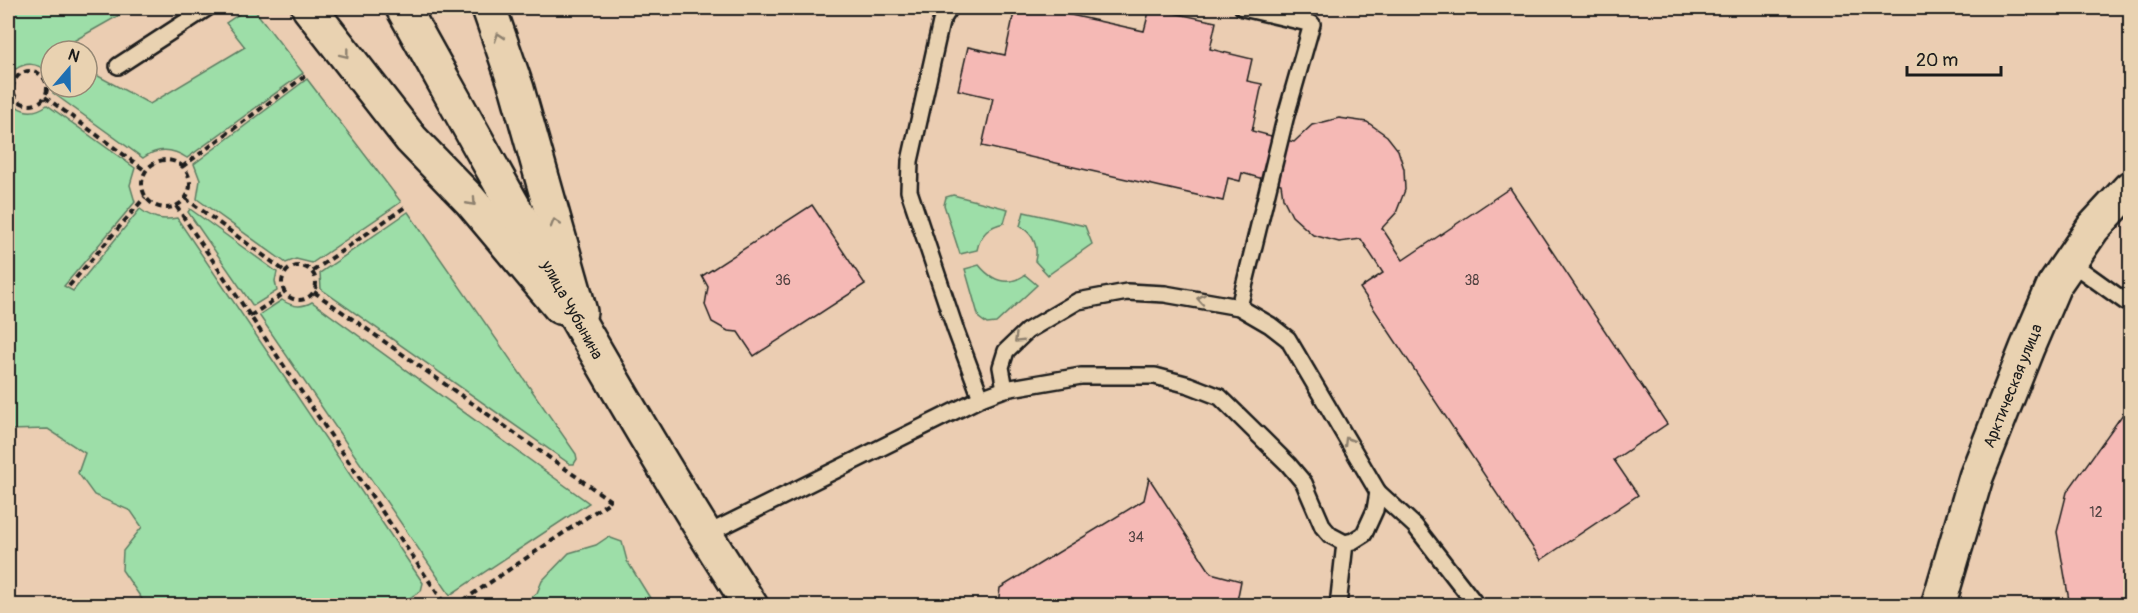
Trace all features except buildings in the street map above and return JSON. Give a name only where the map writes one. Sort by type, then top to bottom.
[{"type":"street","points":[[309,8],[411,139],[470,200],[588,340]]},
{"type":"street","name":"улица Чубынина","points":[[403,8],[588,340],[705,535],[751,606]]},
{"type":"street","points":[[489,8],[517,89],[588,340]]},
{"type":"street","name":"Арктическая улица","points":[[1938,606],[1977,477],[2054,285],[2093,228],[2130,188]]},
{"type":"lane","points":[[118,66],[207,8]]},
{"type":"lane","points":[[950,8],[942,22],[910,161],[909,191],[981,398]]},
{"type":"lane","points":[[1239,307],[1285,119],[1312,24],[1243,8]]},
{"type":"lane","points":[[2070,262],[2130,305]]},
{"type":"lane","points":[[1005,389],[1001,367],[1006,351],[1027,331],[1078,301],[1127,292],[1165,294],[1239,307],[1270,325],[1288,339],[1378,492],[1415,526],[1477,606]]},
{"type":"lane","points":[[705,535],[981,398],[1005,389],[1081,376],[1155,376],[1189,385],[1220,397],[1299,477],[1316,507],[1323,527],[1330,535],[1345,543],[1364,534],[1375,510],[1378,492]]},
{"type":"lane","points":[[1338,606],[1345,543]]},
{"type":"path","points":[[8,69],[18,76]]},
{"type":"path","points":[[39,73],[26,71],[18,76],[13,85],[14,92],[21,103],[34,105],[42,99]]},
{"type":"path","points":[[182,167],[305,76]]},
{"type":"path","points":[[48,99],[146,171]]},
{"type":"path","points":[[172,161],[182,167],[189,178],[189,186],[185,198],[176,206],[159,207],[145,197],[141,182],[146,171],[155,162],[172,161]]},
{"type":"path","points":[[69,286],[145,197]]},
{"type":"path","points":[[185,198],[286,272]]},
{"type":"path","points":[[176,206],[446,606]]},
{"type":"path","points":[[313,271],[405,207]]},
{"type":"path","points":[[294,266],[313,271],[316,285],[314,292],[303,300],[296,300],[285,293],[281,280],[286,272],[294,266]]},
{"type":"path","points":[[314,292],[611,501],[455,606]]},
{"type":"path","points":[[250,315],[285,293]]},
{"type":"green space","points":[[8,8],[132,8],[77,39],[39,39],[39,66],[31,64],[16,69],[8,63]]},
{"type":"green space","points":[[248,8],[253,8],[303,73],[187,158],[176,152],[165,150],[154,152],[143,158],[61,99],[99,99],[99,76],[150,104],[245,47],[226,23]]},
{"type":"green space","points":[[307,79],[401,202],[312,263],[296,259],[286,263],[197,199],[200,180],[194,164]]},
{"type":"green space","points":[[8,95],[20,109],[30,111],[47,105],[135,168],[130,185],[135,202],[64,286],[73,291],[140,209],[157,218],[177,218],[423,583],[421,591],[398,605],[146,605],[122,570],[123,551],[142,527],[131,511],[94,495],[78,473],[85,453],[48,429],[8,430]]},
{"type":"green space","points":[[953,195],[1008,209],[1004,223],[986,232],[977,250],[960,254],[944,205],[946,197]]},
{"type":"green space","points":[[190,209],[277,272],[275,281],[277,291],[253,306],[188,212]]},
{"type":"green space","points":[[408,212],[576,454],[577,459],[574,464],[570,464],[321,289],[320,273]]},
{"type":"green space","points":[[1024,212],[1085,226],[1092,244],[1048,275],[1035,261],[1034,240],[1020,226]]},
{"type":"green space","points":[[979,265],[989,275],[1000,280],[1012,281],[1025,275],[1037,285],[996,323],[987,324],[979,318],[965,269]]},
{"type":"green space","points":[[282,300],[297,306],[312,302],[589,503],[450,595],[259,315]]},
{"type":"green space","points":[[608,537],[622,542],[627,561],[650,598],[651,605],[521,605],[537,593],[542,581],[569,553],[596,545]]}]
